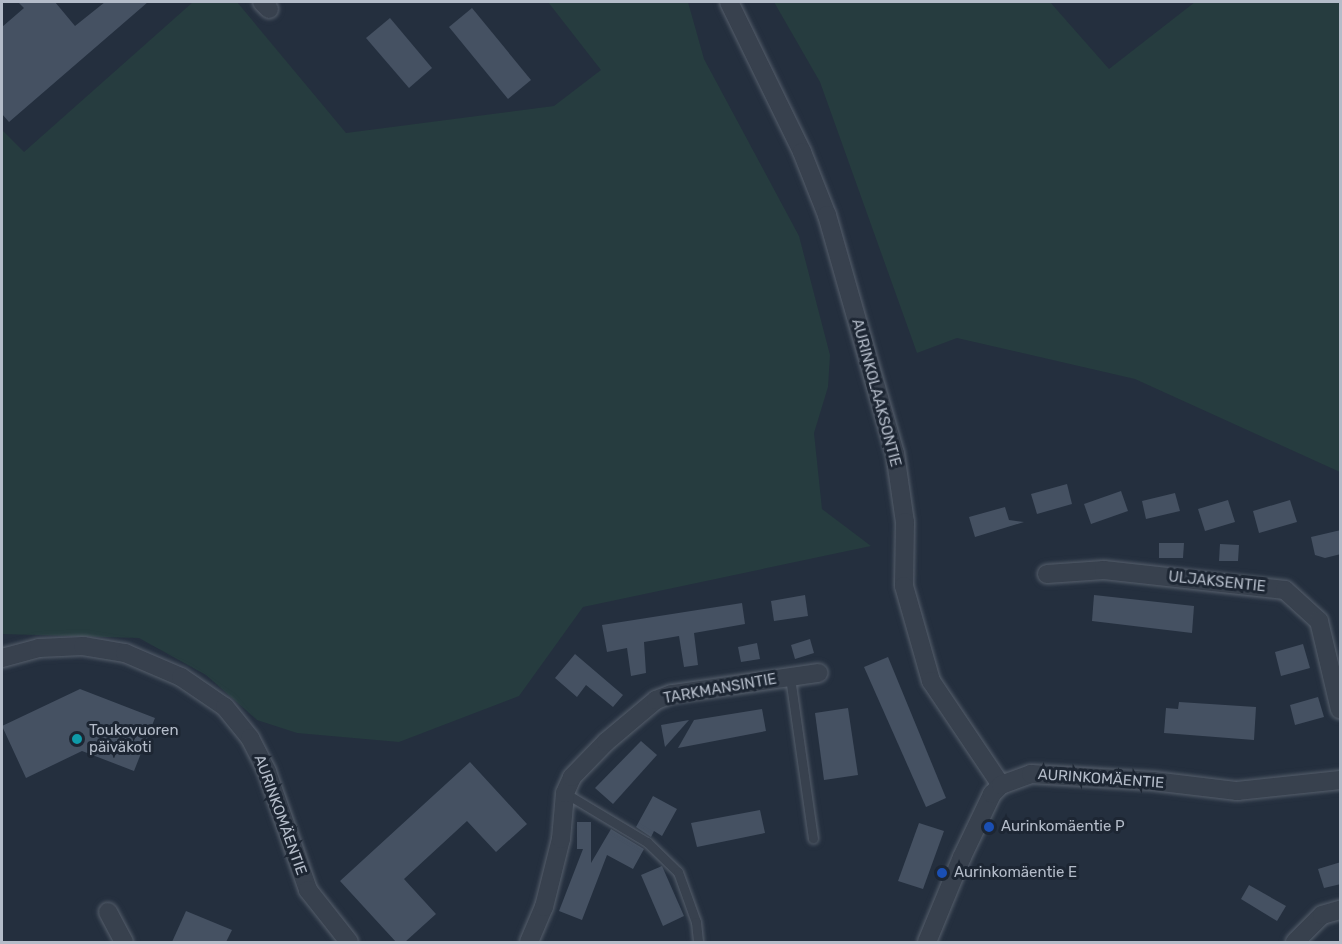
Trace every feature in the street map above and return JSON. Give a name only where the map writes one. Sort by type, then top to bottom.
[{"type":"street","name":"AURINKOLAAKSONTIE","points":[[729,2],[802,152],[827,215],[895,453],[905,522],[904,586],[931,681],[1001,785]]},
{"type":"street","name":"ULJAKSENTIE","points":[[1047,573],[1104,570],[1285,590],[1319,621],[1341,710]]},
{"type":"street","name":"AURINKOMÄENTIE","points":[[2,658],[39,648],[83,646],[125,652],[181,677],[225,707],[250,738],[267,772],[308,890],[349,942]]},
{"type":"street","name":"TARKMANSINTIE","points":[[529,942],[544,907],[561,839],[565,793],[572,777],[606,742],[656,700],[672,694],[818,673]]},
{"type":"street","name":"AURINKOMÄENTIE","points":[[1001,785],[1031,774],[1153,781],[1237,791],[1341,780]]},
{"type":"street","points":[[927,942],[962,857],[992,794],[1001,785]]},
{"type":"street","points":[[1295,942],[1322,915],[1341,910]]},
{"type":"street","points":[[108,912],[124,942]]},
{"type":"lane","points":[[790,677],[813,838]]},
{"type":"lane","points":[[565,793],[647,842],[678,872],[696,922],[698,942]]},
{"type":"green space","points":[[193,2],[237,2],[346,133],[554,106],[601,70],[548,2],[688,2],[704,59],[799,236],[830,355],[828,387],[814,433],[822,509],[871,546],[583,607],[519,696],[399,742],[297,733],[257,720],[206,675],[139,638],[2,634],[2,130],[24,152]]},
{"type":"green space","points":[[774,2],[1050,2],[1109,69],[1195,2],[1340,2],[1340,472],[1135,379],[957,338],[917,353],[820,82]]},
{"type":"building","points":[[18,2],[55,2],[75,26],[105,2],[148,2],[9,122],[2,114],[2,27],[24,8]]},
{"type":"building","points":[[472,8],[531,80],[508,99],[449,27]]},
{"type":"building","points":[[390,18],[432,68],[409,88],[366,38]]},
{"type":"building","points":[[1067,484],[1072,504],[1037,514],[1031,494]]},
{"type":"building","points":[[1121,491],[1128,511],[1091,524],[1084,504]]},
{"type":"building","points":[[1175,493],[1180,511],[1146,519],[1142,501]]},
{"type":"building","points":[[1228,500],[1235,522],[1205,531],[1198,509]]},
{"type":"building","points":[[1290,500],[1297,522],[1259,533],[1253,511]]},
{"type":"building","points":[[1005,507],[1009,520],[1024,522],[975,537],[969,517]]},
{"type":"building","points":[[1341,530],[1341,554],[1325,558],[1315,555],[1311,537]]},
{"type":"building","points":[[1159,543],[1184,543],[1183,558],[1159,558]]},
{"type":"building","points":[[1220,544],[1239,545],[1238,561],[1219,561]]},
{"type":"building","points":[[805,595],[808,616],[774,621],[771,601]]},
{"type":"building","points":[[1094,595],[1194,606],[1192,633],[1092,621]]},
{"type":"building","points":[[742,603],[745,624],[694,633],[698,665],[684,667],[679,636],[644,642],[646,673],[631,676],[627,648],[607,652],[602,625]]},
{"type":"building","points":[[810,639],[814,653],[795,659],[791,645]]},
{"type":"building","points":[[757,643],[760,659],[741,662],[738,647]]},
{"type":"building","points":[[1303,644],[1310,668],[1281,676],[1275,652]]},
{"type":"building","points":[[575,654],[623,695],[613,707],[586,685],[577,697],[555,678]]},
{"type":"building","points":[[888,657],[946,798],[926,807],[864,667]]},
{"type":"building","name":"Toukovuoren päiväkoti","points":[[80,689],[155,718],[134,771],[82,751],[26,778],[2,726]]},
{"type":"building","points":[[1318,697],[1324,717],[1295,725],[1290,705]]},
{"type":"building","points":[[1179,702],[1256,707],[1254,740],[1164,733],[1166,708],[1178,709]]},
{"type":"building","points":[[848,708],[858,775],[824,780],[815,713]]},
{"type":"building","points":[[762,709],[766,731],[678,748],[694,720]]},
{"type":"building","points":[[689,720],[665,747],[661,725]]},
{"type":"building","points":[[641,741],[657,755],[613,804],[595,788]]},
{"type":"building","points":[[470,762],[527,824],[496,852],[467,821],[404,879],[436,914],[405,942],[396,942],[340,881]]},
{"type":"building","points":[[653,796],[677,809],[662,836],[654,831],[651,837],[636,827]]},
{"type":"building","points":[[760,810],[765,833],[697,847],[691,823]]},
{"type":"building","points":[[577,822],[591,822],[591,863],[611,829],[644,849],[633,869],[607,855],[582,920],[559,911],[583,849],[577,849]]},
{"type":"building","points":[[919,823],[944,831],[923,889],[898,881]]},
{"type":"building","points":[[1341,862],[1341,884],[1324,888],[1318,869]]},
{"type":"building","points":[[662,866],[684,916],[663,926],[641,875]]},
{"type":"building","points":[[1249,885],[1286,906],[1277,921],[1241,899]]},
{"type":"building","points":[[186,911],[232,930],[226,942],[172,942]]},
{"type":"place","name":"Toukovuoren päiväkoti","points":[[77,739]]},
{"type":"place","name":"Aurinkomäentie P","points":[[989,827]]},
{"type":"place","name":"Aurinkomäentie E","points":[[942,873]]}]
